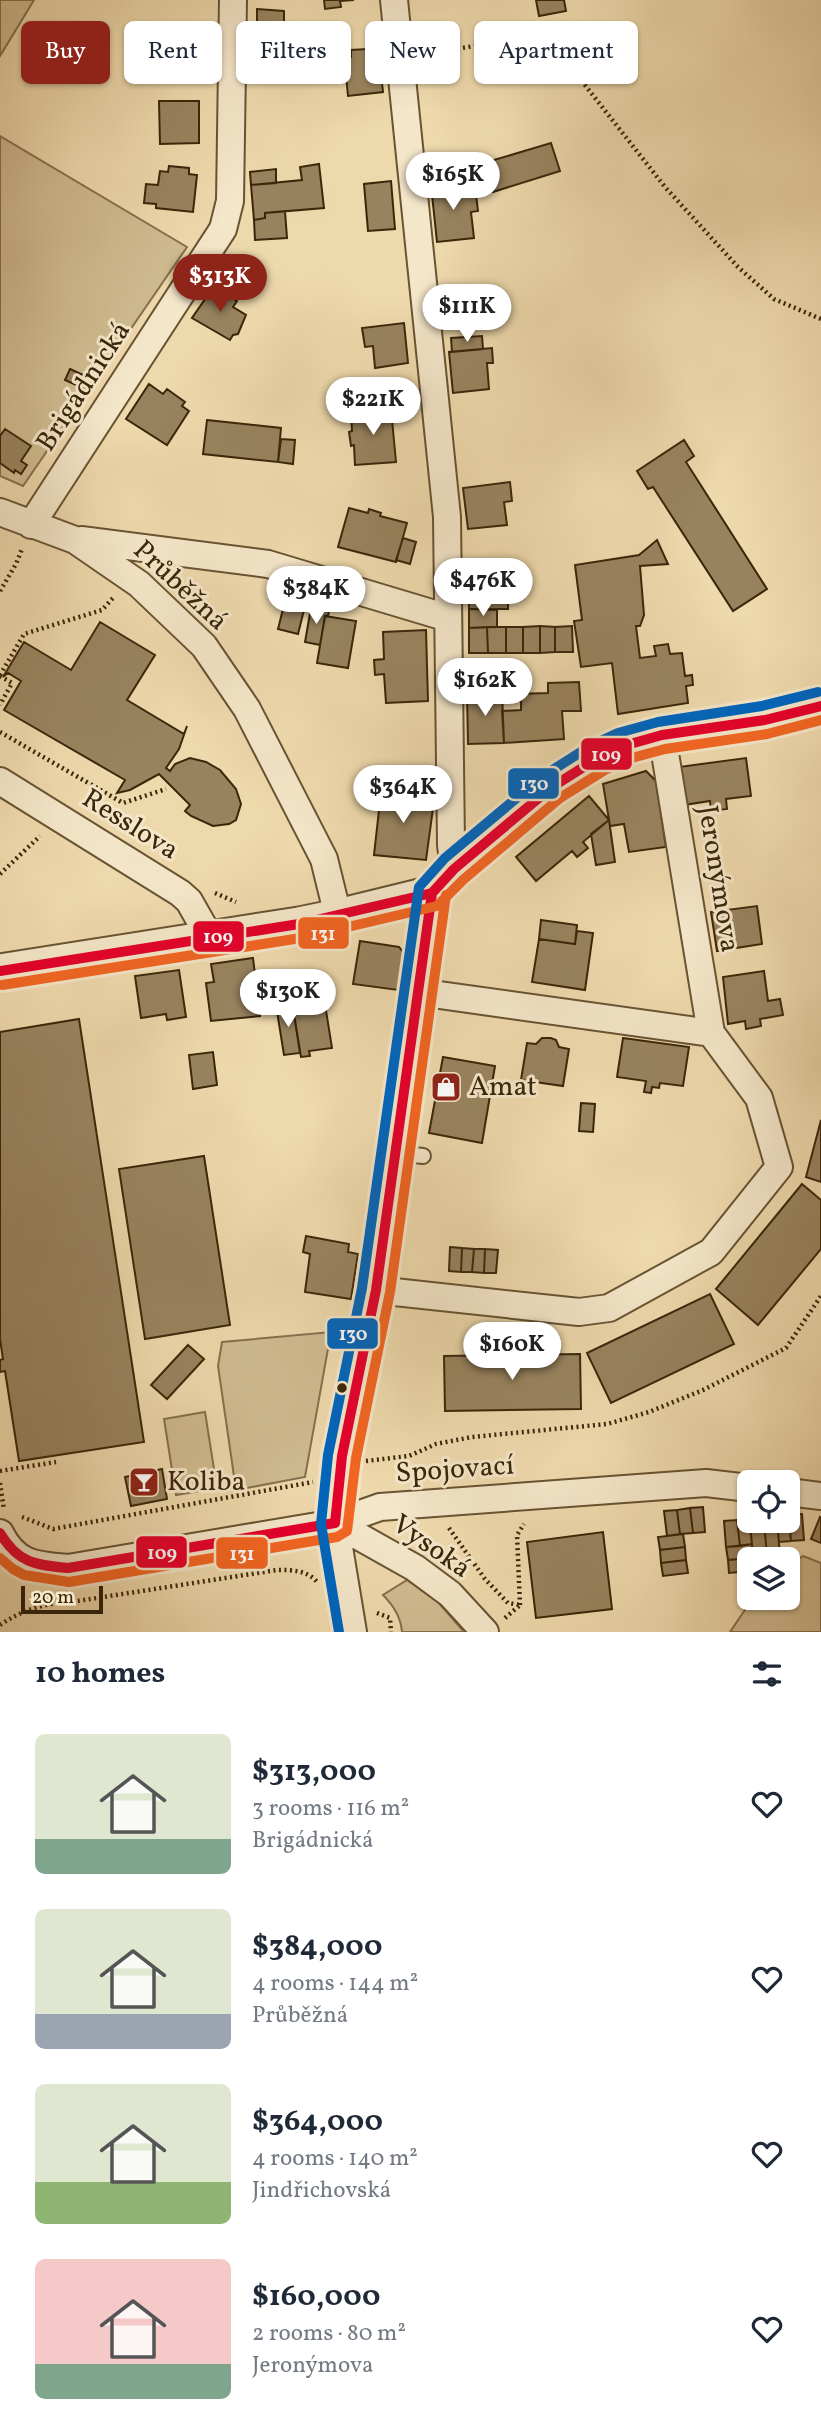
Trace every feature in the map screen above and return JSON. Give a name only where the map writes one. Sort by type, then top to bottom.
[{"type":"street","name":"Brigádnická","points":[[31,525],[223,229],[230,201],[233,0]]},
{"type":"street","points":[[394,0],[396,21]]},
{"type":"street","points":[[353,1632],[335,1523],[342,1456],[376,1290],[418,992],[451,845],[447,517],[403,84]]},
{"type":"street","name":"Průběžná","points":[[0,512],[75,540],[268,564],[448,618]]},
{"type":"street","name":"Průběžná","points":[[75,540],[139,584],[204,646],[247,709],[324,859],[338,916]]},
{"type":"street","points":[[0,971],[338,916],[443,881],[552,786],[598,758],[624,746],[662,735],[765,720],[821,706]]},
{"type":"street","name":"Jeronýmova","points":[[376,1290],[579,1312],[608,1308],[710,1252],[779,1167],[759,1098],[711,1033],[662,735]]},
{"type":"street","name":"Resslova","points":[[0,780],[180,893],[189,901],[210,938]]},
{"type":"street","points":[[418,992],[711,1033]]},
{"type":"street","name":"Spojovací","points":[[3,1547],[24,1560],[68,1567],[335,1523],[380,1507],[706,1483],[737,1487]]},
{"type":"street","points":[[800,1493],[821,1496]]},
{"type":"street","name":"Vysoká","points":[[335,1523],[415,1569],[450,1594],[485,1632]]},
{"type":"lane","points":[[395,1153],[423,1156]]},
{"type":"path","points":[[460,48],[530,37],[548,42],[559,52],[665,187],[738,267],[774,299],[821,319]]},
{"type":"path","points":[[0,592],[16,564],[31,525]]},
{"type":"path","points":[[0,705],[12,683],[0,676],[24,634],[102,610],[117,594]]},
{"type":"path","points":[[0,732],[123,803],[166,789]]},
{"type":"path","points":[[0,874],[46,831]]},
{"type":"path","points":[[0,1483],[4,1510],[52,1529],[313,1484],[321,1454],[365,1461],[409,1456],[436,1444],[472,1437],[607,1424],[649,1412],[703,1390],[786,1348],[821,1296]]},
{"type":"path","points":[[0,1471],[56,1462]]},
{"type":"path","points":[[433,1504],[485,1579],[508,1603],[520,1605],[517,1535],[541,1496]]},
{"type":"path","points":[[0,1625],[49,1603],[71,1602],[277,1570],[298,1570],[314,1577],[319,1584]]},
{"type":"path","points":[[377,1613],[390,1618],[391,1632]]},
{"type":"shaded area","points":[[0,0],[34,0],[21,21],[0,56]]},
{"type":"shaded area","points":[[0,136],[187,247],[23,486],[0,476]]},
{"type":"shaded area","points":[[331,1332],[305,1477],[236,1490],[218,1366],[222,1342]]},
{"type":"shaded area","points":[[205,1412],[217,1488],[176,1495],[164,1419]]},
{"type":"shaded area","points":[[803,1556],[821,1563],[821,1632],[730,1632],[745,1610],[800,1610],[800,1558]]},
{"type":"shaded area","points":[[407,1580],[438,1602],[464,1632],[402,1632],[396,1612],[383,1595]]},
{"type":"building","points":[[324,0],[354,0],[340,1],[341,7],[325,9]]},
{"type":"building","points":[[536,0],[564,0],[566,11],[539,16]]},
{"type":"building","points":[[257,9],[284,11],[284,21],[257,21]]},
{"type":"building","points":[[365,49],[365,84],[382,84],[383,92],[348,96],[347,84],[351,84],[351,50]]},
{"type":"building","points":[[159,101],[199,101],[199,143],[160,144]]},
{"type":"building","points":[[551,143],[560,171],[493,192],[484,163]]},
{"type":"building","points":[[319,164],[324,208],[265,213],[265,218],[254,220],[251,185],[302,180],[300,167]]},
{"type":"building","points":[[169,166],[189,168],[189,174],[197,175],[193,212],[156,208],[156,204],[144,203],[146,184],[158,185],[160,171],[168,172]]},
{"type":"building","points":[[276,169],[276,183],[251,185],[250,172]]},
{"type":"building","points":[[391,181],[395,229],[368,231],[364,184]]},
{"type":"building","points":[[447,183],[448,187],[469,185],[470,196],[476,195],[478,211],[471,212],[474,238],[437,242],[431,185]]},
{"type":"building","points":[[285,211],[287,238],[255,240],[254,220],[265,218],[265,213]]},
{"type":"building","points":[[214,286],[237,301],[233,307],[246,315],[238,334],[233,335],[230,340],[192,318]]},
{"type":"building","points":[[404,323],[408,363],[375,368],[373,346],[365,347],[362,328]]},
{"type":"building","points":[[482,336],[483,349],[452,352],[451,338]]},
{"type":"building","points":[[492,348],[493,363],[487,363],[489,389],[453,393],[449,352]]},
{"type":"building","points":[[70,369],[92,379],[87,390],[65,380]]},
{"type":"building","points":[[149,384],[163,394],[167,389],[185,402],[182,406],[189,411],[167,445],[126,419]]},
{"type":"building","points":[[391,409],[396,462],[355,465],[354,445],[351,446],[349,432],[352,431],[351,412]]},
{"type":"building","points":[[207,420],[281,428],[278,462],[203,454]]},
{"type":"building","points":[[5,429],[31,446],[21,461],[27,465],[21,474],[15,470],[14,473],[0,463],[0,436]]},
{"type":"building","points":[[281,439],[295,440],[293,464],[278,462]]},
{"type":"building","points":[[684,440],[694,456],[686,462],[767,589],[733,611],[653,487],[648,489],[637,471]]},
{"type":"building","points":[[510,482],[512,501],[504,502],[507,525],[468,529],[463,488]]},
{"type":"building","points":[[349,508],[368,513],[369,509],[381,513],[380,516],[407,523],[396,562],[338,547]]},
{"type":"building","points":[[403,538],[416,542],[410,564],[396,560]]},
{"type":"building","points":[[657,540],[668,564],[640,566],[644,615],[640,626],[636,626],[640,658],[656,656],[654,646],[668,644],[670,654],[682,653],[685,676],[692,675],[693,685],[686,686],[688,703],[618,714],[612,663],[581,667],[574,621],[582,620],[575,565],[639,555]]},
{"type":"building","points":[[470,567],[517,567],[517,587],[508,587],[508,609],[469,609]]},
{"type":"building","points":[[284,605],[304,610],[298,634],[278,629]]},
{"type":"building","points":[[311,608],[329,611],[328,616],[325,616],[320,645],[305,642]]},
{"type":"building","points":[[469,609],[497,610],[497,627],[469,628]]},
{"type":"building","points":[[325,616],[356,621],[348,668],[317,663]]},
{"type":"building","points":[[100,622],[155,655],[127,700],[184,734],[187,726],[179,749],[166,768],[170,771],[175,764],[190,758],[206,762],[220,770],[236,789],[241,804],[236,820],[229,824],[213,826],[191,816],[185,811],[190,805],[159,774],[130,790],[117,793],[125,780],[4,710],[21,681],[8,673],[3,677],[24,642],[71,670]]},
{"type":"building","points":[[540,626],[555,627],[555,652],[540,653]]},
{"type":"building","points":[[540,626],[540,653],[523,653],[523,627]]},
{"type":"building","points":[[572,626],[573,652],[555,652],[555,627]]},
{"type":"building","points":[[487,627],[506,627],[506,653],[488,653]]},
{"type":"building","points":[[487,627],[488,653],[469,653],[469,628]]},
{"type":"building","points":[[506,627],[523,627],[523,653],[506,653]]},
{"type":"building","points":[[426,630],[428,701],[386,703],[384,674],[375,675],[374,660],[384,659],[383,632]]},
{"type":"building","points":[[579,682],[581,711],[562,711],[564,739],[504,743],[502,711],[521,710],[521,701],[516,701],[516,694],[548,693],[548,683]]},
{"type":"building","points":[[467,692],[502,692],[504,743],[468,744]]},
{"type":"building","points":[[746,758],[751,796],[726,799],[727,809],[711,811],[710,801],[684,805],[679,767]]},
{"type":"building","points":[[646,771],[656,781],[666,847],[629,852],[624,824],[610,826],[603,784]]},
{"type":"building","points":[[382,783],[403,788],[402,795],[434,801],[426,860],[374,855]]},
{"type":"building","points":[[589,796],[609,820],[583,842],[588,848],[577,857],[572,851],[536,881],[516,857]]},
{"type":"building","points":[[609,820],[615,862],[596,865],[591,834]]},
{"type":"building","points":[[757,906],[762,944],[717,951],[711,912]]},
{"type":"building","points":[[541,920],[577,925],[575,944],[539,939]]},
{"type":"building","points":[[577,931],[593,933],[585,990],[532,982],[539,939],[575,944]]},
{"type":"building","points":[[360,941],[399,947],[403,952],[398,990],[353,984]]},
{"type":"building","points":[[253,958],[260,1016],[211,1021],[206,983],[214,982],[211,964]]},
{"type":"building","points":[[179,970],[186,1017],[167,1020],[166,1014],[141,1018],[135,976]]},
{"type":"building","points":[[764,971],[768,1001],[780,999],[783,1015],[760,1019],[761,1026],[746,1029],[745,1021],[728,1024],[723,977]]},
{"type":"building","points":[[324,998],[332,1048],[309,1051],[310,1056],[301,1057],[292,1002]]},
{"type":"building","points":[[292,1002],[300,1053],[284,1055],[276,1005]]},
{"type":"building","points":[[79,1019],[144,1442],[19,1461],[5,1371],[0,1372],[0,1360],[3,1359],[0,1339],[0,1032]]},
{"type":"building","points":[[542,1038],[556,1040],[559,1047],[569,1049],[563,1086],[521,1080],[527,1043],[536,1044]]},
{"type":"building","points":[[623,1038],[689,1047],[683,1086],[660,1083],[659,1088],[652,1087],[651,1093],[644,1092],[646,1081],[617,1077]]},
{"type":"building","points":[[213,1052],[217,1085],[193,1089],[189,1055]]},
{"type":"building","points":[[443,1057],[495,1066],[482,1143],[429,1133]]},
{"type":"building","points":[[581,1103],[595,1104],[593,1132],[579,1131]]},
{"type":"building","points":[[821,1120],[821,1182],[806,1177]]},
{"type":"building","points":[[204,1156],[230,1325],[145,1339],[119,1169]]},
{"type":"building","points":[[802,1184],[821,1200],[821,1249],[758,1325],[716,1289]]},
{"type":"building","points":[[306,1236],[349,1244],[348,1252],[358,1254],[351,1299],[305,1292],[310,1254],[303,1252]]},
{"type":"building","points":[[450,1247],[462,1248],[461,1272],[449,1271]]},
{"type":"building","points":[[462,1248],[474,1249],[472,1272],[461,1272]]},
{"type":"building","points":[[474,1249],[485,1249],[484,1273],[472,1272]]},
{"type":"building","points":[[485,1249],[498,1250],[496,1273],[484,1273]]},
{"type":"building","points":[[710,1294],[734,1344],[611,1403],[587,1353]]},
{"type":"building","points":[[188,1345],[204,1359],[167,1399],[151,1385]]},
{"type":"building","points":[[580,1354],[581,1409],[445,1411],[444,1356]]},
{"type":"building","points":[[162,1469],[167,1499],[131,1506],[125,1477]]},
{"type":"building","points":[[703,1507],[705,1532],[693,1533],[690,1508]]},
{"type":"building","points":[[690,1508],[693,1533],[680,1534],[677,1510]]},
{"type":"building","points":[[677,1510],[680,1534],[667,1536],[664,1511]]},
{"type":"building","points":[[800,1514],[804,1540],[791,1541],[790,1533],[800,1533]]},
{"type":"building","points":[[821,1518],[821,1543],[811,1539]]},
{"type":"building","points":[[737,1520],[740,1546],[726,1547],[724,1521]]},
{"type":"building","points":[[603,1532],[612,1609],[536,1618],[527,1542]]},
{"type":"building","points":[[738,1533],[751,1533],[752,1544],[740,1546]]},
{"type":"building","points":[[751,1533],[765,1533],[766,1547],[752,1547]]},
{"type":"building","points":[[765,1533],[778,1533],[779,1547],[766,1547]]},
{"type":"building","points":[[778,1533],[790,1533],[791,1541],[779,1542]]},
{"type":"building","points":[[683,1534],[685,1547],[660,1550],[658,1537]]},
{"type":"building","points":[[752,1544],[752,1547],[737,1547],[737,1559],[728,1560],[726,1547]]},
{"type":"building","points":[[685,1547],[686,1560],[661,1563],[660,1550]]},
{"type":"building","points":[[737,1559],[737,1572],[729,1573],[728,1560]]},
{"type":"building","points":[[686,1560],[688,1573],[663,1576],[661,1563]]},
{"type":"transit line","name":"130","points":[[339,1632],[321,1524],[328,1455],[362,1288],[419,887],[445,858],[543,776],[592,745],[618,733],[658,722],[762,706],[818,692]]},
{"type":"transit line","name":"109","points":[[0,971],[299,924],[432,893],[454,869],[552,787],[598,758],[623,746],[662,735],[765,720],[821,706]]},
{"type":"transit line","name":"131","points":[[2,985],[301,938],[437,906],[464,879],[560,798],[605,770],[628,759],[665,749],[767,734],[821,720]]},
{"type":"transit line","name":"109","points":[[335,1523],[342,1456],[376,1290],[432,893]]},
{"type":"transit line","name":"131","points":[[0,1558],[24,1575],[69,1582],[337,1537],[347,1531],[356,1458],[390,1292],[446,895]]},
{"type":"transit line","name":"109","points":[[0,1533],[14,1551],[28,1561],[68,1568],[335,1523]]},
{"type":"place","name":"Amat","points":[[446,1087]]},
{"type":"place","name":"Koliba","points":[[144,1482]]}]
